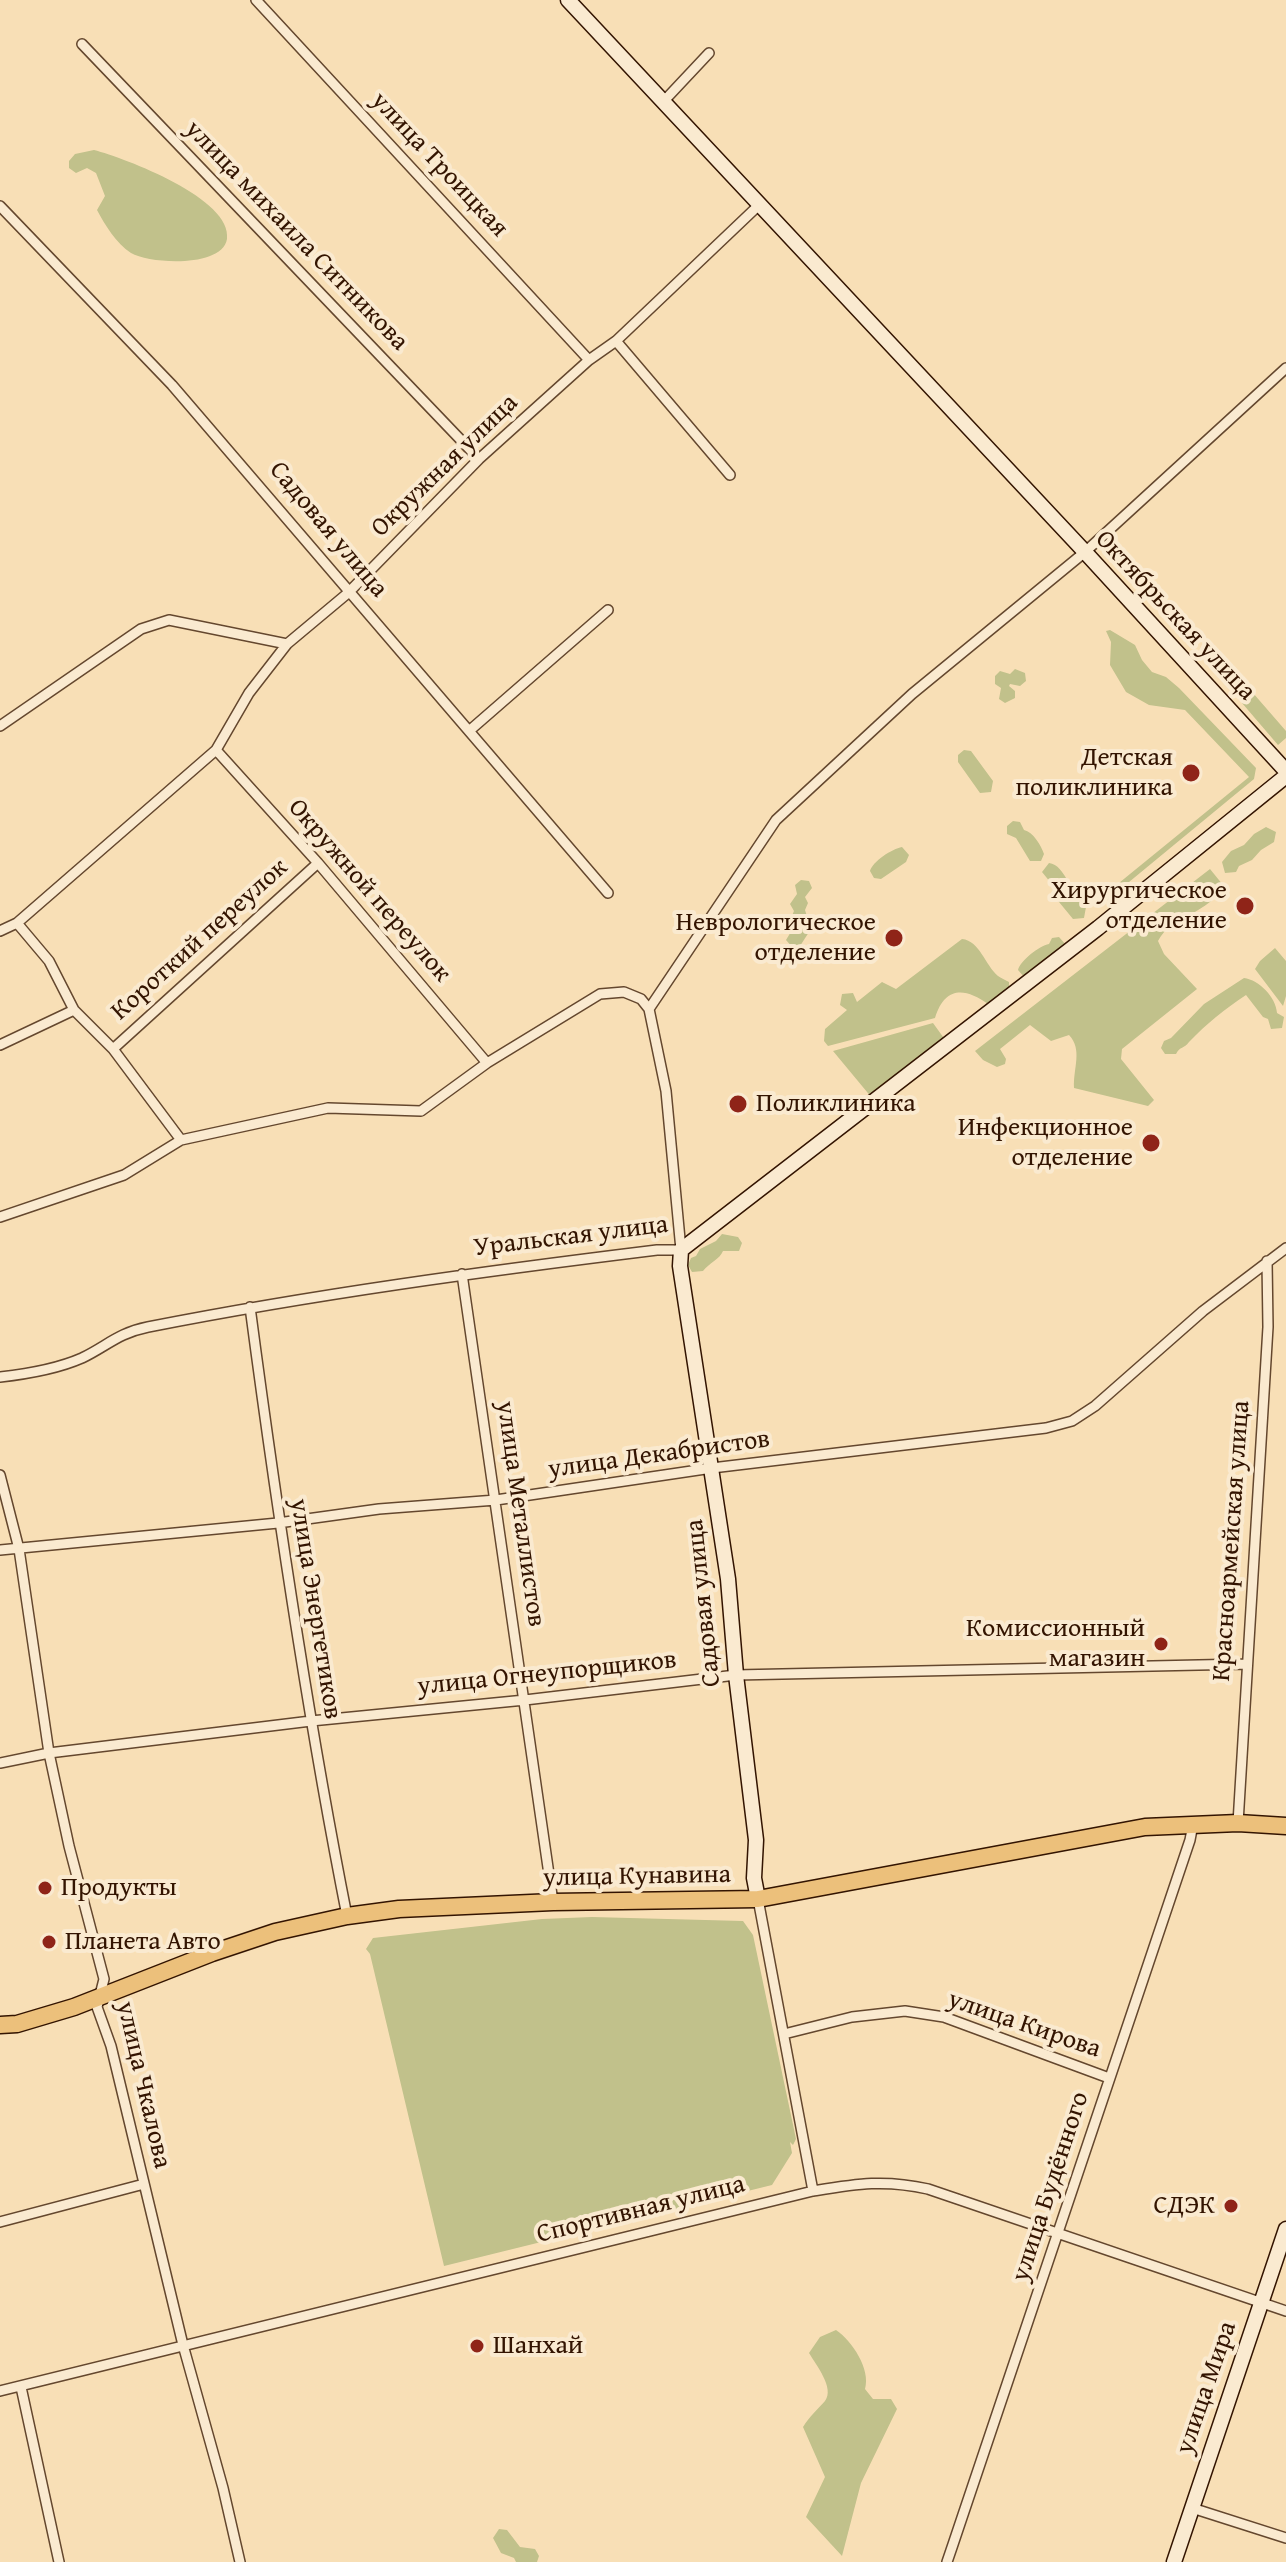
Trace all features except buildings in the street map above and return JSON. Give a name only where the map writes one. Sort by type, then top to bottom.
[{"type":"main road","name":"улица Кунавина","points":[[0,2025],[17,2024],[74,2007],[262,1936],[347,1916],[399,1909],[553,1902],[758,1899],[1145,1827],[1238,1823],[1286,1826]]},
{"type":"street","name":"улица Троицкая","points":[[256,0],[589,360]]},
{"type":"street","name":"Октябрьская улица","points":[[568,0],[1085,552],[1286,773]]},
{"type":"street","name":"улица михаила Ситникова","points":[[82,44],[479,459]]},
{"type":"street","points":[[663,102],[709,53]]},
{"type":"street","name":"Окружная улица","points":[[0,931],[17,923],[216,750],[249,693],[287,644],[348,593],[479,459],[589,360],[616,341],[759,205]]},
{"type":"street","name":"Садовая улица","points":[[0,206],[172,385],[608,893]]},
{"type":"street","points":[[616,341],[730,475]]},
{"type":"street","points":[[0,1217],[124,1175],[181,1140],[328,1108],[421,1111],[487,1063],[600,994],[624,992],[641,999],[649,1009],[776,820],[912,694],[1085,552],[1286,368]]},
{"type":"street","points":[[469,731],[608,610]]},
{"type":"street","points":[[0,726],[141,629],[169,620],[287,644]]},
{"type":"street","name":"Окружной переулок","points":[[216,750],[318,863],[487,1063]]},
{"type":"street","name":"Уральская улица","points":[[0,1377],[32,1373],[83,1358],[110,1339],[137,1329],[250,1307],[462,1274],[657,1250],[681,1250],[1098,928],[1286,773]]},
{"type":"street","name":"Короткий переулок","points":[[113,1049],[318,863]]},
{"type":"street","points":[[17,923],[49,961],[74,1010],[113,1049],[181,1140]]},
{"type":"street","name":"Садовая улица","points":[[649,1009],[666,1091],[680,1266],[728,1579],[756,1840],[754,1878],[813,2191]]},
{"type":"street","points":[[0,1045],[74,1010]]},
{"type":"street","name":"улица Декабристов","points":[[0,1550],[278,1523],[379,1509],[496,1500],[712,1468],[1046,1428],[1072,1421],[1095,1406],[1203,1311],[1286,1248]]},
{"type":"street","name":"Красноармейская улица","points":[[1238,1823],[1245,1664],[1268,1327],[1267,1261]]},
{"type":"street","name":"улица Металлистов","points":[[462,1274],[553,1902]]},
{"type":"street","name":"улица Энергетиков","points":[[250,1307],[278,1523],[347,1916]]},
{"type":"street","name":"улица Чкалова","points":[[0,1475],[19,1549],[49,1753],[69,1846],[104,1979],[97,2007],[111,2046],[183,2345],[240,2562]]},
{"type":"street","name":"улица Огнеупорщиков","points":[[0,1763],[49,1753],[311,1721],[736,1675],[1245,1664]]},
{"type":"street","name":"улица Будённого","points":[[947,2562],[1059,2234],[1193,1824]]},
{"type":"street","name":"улица Кирова","points":[[784,2034],[852,2017],[905,2011],[944,2017],[1109,2078]]},
{"type":"street","name":"Спортивная улица","points":[[0,2391],[813,2191],[869,2183],[898,2182],[928,2189],[1286,2311]]},
{"type":"street","points":[[0,2222],[144,2184]]},
{"type":"street","name":"улица Мира","points":[[1174,2562],[1286,2229]]},
{"type":"street","points":[[21,2387],[59,2562]]},
{"type":"street","points":[[1192,2508],[1286,2538]]},
{"type":"green space","points":[[94,150],[151,171],[196,195],[213,209],[224,224],[227,239],[222,248],[213,255],[184,261],[153,260],[131,253],[111,233],[97,210],[105,196],[96,173],[87,168],[76,173],[69,168],[69,161],[75,154]]},
{"type":"green space","points":[[1110,630],[1135,645],[1152,672],[1166,677],[1179,688],[1256,768],[1254,779],[1106,901],[1103,896],[1249,777],[1185,710],[1149,705],[1126,692],[1110,665],[1111,642],[1106,631]]},
{"type":"green space","points":[[1015,669],[1025,673],[1026,681],[1020,686],[1010,684],[1015,698],[1005,703],[999,699],[1001,688],[995,684],[995,676],[1000,671],[1010,674]]},
{"type":"green space","points":[[1253,693],[1286,731],[1286,738],[1278,745],[1242,703]]},
{"type":"green space","points":[[964,750],[971,751],[993,781],[991,792],[980,793],[958,762],[958,755]]},
{"type":"green space","points":[[1013,821],[1020,822],[1024,830],[1036,839],[1044,854],[1041,861],[1030,861],[1016,838],[1007,834],[1007,826]]},
{"type":"green space","points":[[1266,827],[1276,832],[1274,842],[1252,860],[1239,866],[1236,872],[1225,873],[1222,862],[1231,851],[1244,845]]},
{"type":"green space","points":[[902,847],[909,855],[906,862],[881,879],[874,878],[870,871],[875,863]]},
{"type":"green space","points":[[1049,863],[1060,869],[1086,907],[1084,918],[1073,919],[1059,902],[1055,888],[1042,872]]},
{"type":"green space","points":[[1210,869],[1223,885],[1217,895],[1201,909],[1172,925],[1158,941],[1164,954],[1197,989],[1122,1049],[1121,1059],[1154,1100],[1148,1106],[1074,1088],[1076,1047],[1069,1035],[1051,1041],[1030,1025],[1000,1049],[1006,1059],[1005,1064],[997,1067],[983,1060],[975,1051]]},
{"type":"green space","points":[[801,880],[809,881],[812,888],[805,897],[811,929],[800,946],[793,948],[786,940],[795,925],[790,904],[797,894],[795,885]]},
{"type":"green space","points":[[1059,937],[1066,945],[1025,978],[1018,970],[1023,962],[1036,950],[1049,944],[1052,938]]},
{"type":"green space","points":[[962,939],[973,944],[993,971],[1009,982],[1009,990],[988,1004],[972,995],[957,993],[944,1000],[935,1018],[828,1046],[824,1041],[825,1029],[847,1010],[840,1005],[842,994],[853,993],[857,1002],[882,982],[896,989]]},
{"type":"green space","points":[[1275,948],[1286,961],[1283,1006],[1255,969]]},
{"type":"green space","points":[[1244,978],[1255,982],[1270,995],[1277,1013],[1284,1017],[1282,1028],[1271,1029],[1268,1019],[1246,995],[1223,1011],[1176,1054],[1165,1054],[1161,1048],[1164,1041],[1171,1038],[1204,1004]]},
{"type":"green space","points":[[933,1023],[946,1041],[872,1098],[833,1051]]},
{"type":"green space","points":[[722,1234],[738,1237],[742,1243],[739,1251],[723,1251],[703,1271],[692,1272],[688,1265],[691,1258]]},
{"type":"green space","points":[[592,1917],[743,1921],[753,1935],[796,2139],[793,2145],[790,2142],[792,2153],[772,2185],[444,2266],[370,1954],[366,1949],[373,1938],[542,1919]]},
{"type":"green space","points":[[836,2330],[848,2341],[863,2364],[865,2389],[873,2399],[891,2399],[897,2409],[861,2483],[842,2556],[806,2517],[825,2477],[803,2427],[825,2401],[828,2390],[809,2353],[820,2337]]},
{"type":"green space","points":[[499,2529],[507,2530],[520,2547],[535,2549],[539,2556],[537,2562],[516,2562],[514,2558],[501,2553],[493,2538]]},
{"type":"place","name":"Детская поликлиника","points":[[1191,773]]},
{"type":"place","name":"Хирургическое отделение","points":[[1245,906]]},
{"type":"place","name":"Неврологическое отделение","points":[[894,938]]},
{"type":"place","name":"Поликлиника","points":[[738,1104]]},
{"type":"place","name":"Инфекционное отделение","points":[[1151,1143]]},
{"type":"place","name":"Комиссионный магазин","points":[[1161,1644]]},
{"type":"place","name":"Продукты","points":[[45,1888]]},
{"type":"place","name":"Планета Авто","points":[[49,1942]]},
{"type":"place","name":"СДЭК","points":[[1231,2206]]},
{"type":"place","name":"Шанхай","points":[[477,2346]]}]
